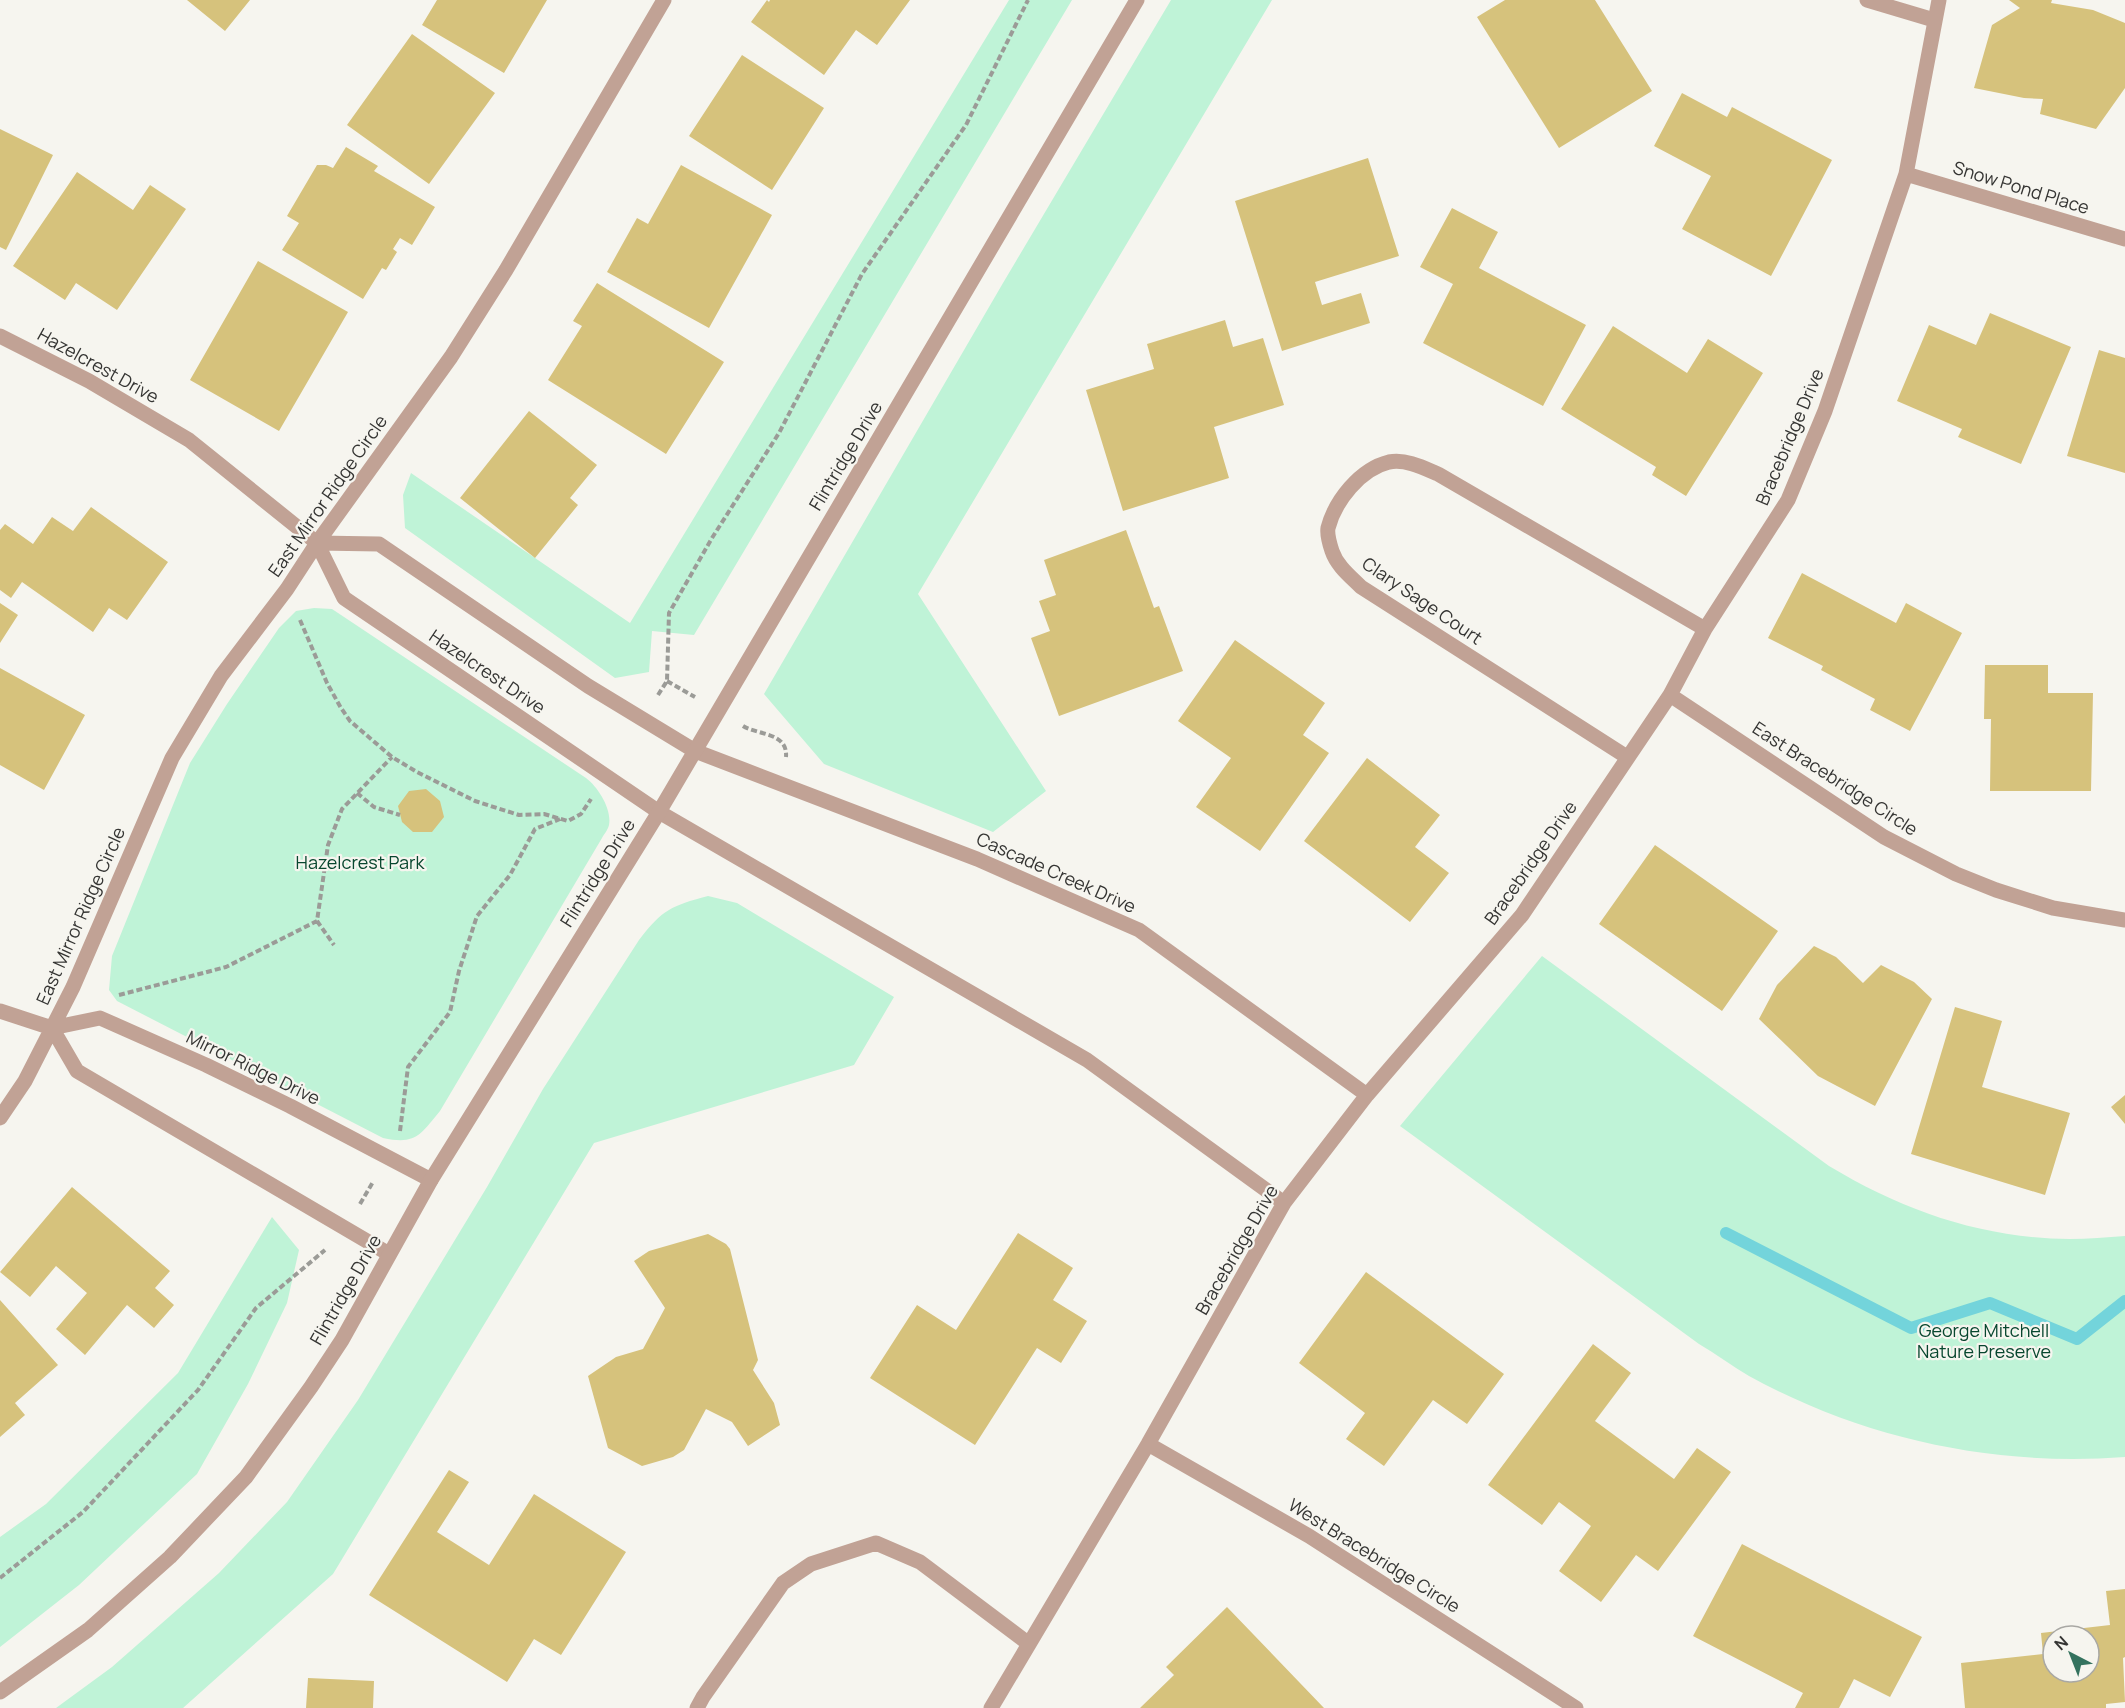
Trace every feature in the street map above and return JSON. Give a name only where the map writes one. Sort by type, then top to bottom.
[{"type":"street","name":"East Mirror Ridge Circle","points":[[0,1118],[26,1081],[97,934],[171,758],[221,676],[287,589],[317,543],[457,347],[506,270],[664,0]]},
{"type":"street","name":"Flintridge Drive","points":[[0,1692],[88,1630],[170,1557],[246,1477],[311,1387],[336,1349],[430,1180],[659,812],[1137,0]]},
{"type":"street","points":[[1867,0],[1934,20]]},
{"type":"street","name":"Bracebridge Drive","points":[[991,1708],[1148,1444],[1284,1203],[1367,1095],[1522,915],[1670,695],[1705,629],[1788,500],[1825,411],[1906,174],[1939,0]]},
{"type":"street","name":"Snow Pond Place","points":[[1906,174],[2125,239]]},
{"type":"street","name":"Hazelcrest Drive","points":[[0,336],[89,381],[189,440],[317,543],[344,598],[659,812]]},
{"type":"street","name":"Clary Sage Court","points":[[1627,757],[1361,587],[1344,571],[1332,552],[1328,531],[1336,510],[1350,489],[1368,471],[1390,462],[1412,463],[1438,474],[1705,629]]},
{"type":"street","points":[[317,543],[379,544],[588,686],[694,752]]},
{"type":"street","name":"East Bracebridge Circle","points":[[1670,695],[1884,837],[1956,874],[1996,890],[2053,908],[2125,920]]},
{"type":"street","name":"Cascade Creek Drive","points":[[694,752],[977,859],[1139,930],[1367,1095]]},
{"type":"street","points":[[659,812],[1087,1060],[1284,1203]]},
{"type":"street","points":[[0,1011],[52,1028],[100,1018]]},
{"type":"street","name":"Mirror Ridge Drive","points":[[100,1018],[227,1075],[430,1180]]},
{"type":"street","points":[[52,1028],[77,1071],[389,1254]]},
{"type":"street","name":"West Bracebridge Circle","points":[[1148,1444],[1309,1536],[1576,1708]]},
{"type":"street","points":[[697,1708],[783,1583],[811,1564],[876,1543],[920,1562],[1029,1644]]},
{"type":"path","points":[[642,719],[667,681],[669,613],[712,538],[779,433],[862,274],[966,125],[1028,0]]},
{"type":"path","points":[[287,589],[327,683],[350,721],[392,756],[417,772],[475,801],[519,815],[544,814],[568,821],[581,814],[606,775]]},
{"type":"path","points":[[334,945],[317,921],[328,845],[342,808],[392,756]]},
{"type":"path","points":[[357,793],[374,807],[400,815]]},
{"type":"path","points":[[100,1018],[102,1005],[108,998],[225,967],[317,921]]},
{"type":"green space","points":[[1009,0],[1072,0],[694,635],[652,631],[649,672],[615,678],[405,528],[403,495],[411,473],[630,623]]},
{"type":"green space","points":[[1171,0],[1272,0],[918,594],[1046,791],[993,832],[824,764],[764,694]]},
{"type":"green space","name":"Hazelcrest Park","points":[[314,608],[332,609],[586,778],[599,793],[608,812],[607,830],[440,1111],[422,1132],[410,1139],[383,1138],[117,1001],[109,990],[112,956],[190,763],[279,628],[296,611]]},
{"type":"green space","points":[[708,896],[737,903],[894,997],[854,1065],[594,1143],[333,1574],[183,1708],[56,1708],[112,1667],[219,1573],[287,1502],[358,1400],[487,1187],[543,1089],[639,940],[655,921],[669,910]]},
{"type":"green space","name":"George Mitchell Nature Preserve","points":[[1542,956],[1829,1166],[1886,1196],[1944,1219],[2005,1234],[2070,1239],[2125,1236],[2125,1457],[2076,1459],[2027,1457],[1931,1444],[1838,1417],[1793,1398],[1749,1376],[1699,1344],[1400,1126]]},
{"type":"green space","points":[[272,1217],[299,1250],[287,1303],[248,1384],[197,1474],[79,1585],[0,1647],[0,1537],[46,1504],[178,1373]]},
{"type":"building","points":[[187,0],[250,0],[225,31]]},
{"type":"building","points":[[437,0],[547,0],[504,73],[422,25]]},
{"type":"building","points":[[767,0],[769,2],[770,0],[910,0],[877,45],[856,30],[824,75],[751,22]]},
{"type":"building","points":[[1505,0],[1595,0],[1652,91],[1559,148],[1477,17]]},
{"type":"building","points":[[2009,0],[2052,0],[2051,3],[2093,10],[2125,23],[2125,88],[2096,129],[2040,114],[2043,99],[2024,98],[1974,88],[1992,25],[2020,8]]},
{"type":"building","points":[[412,34],[495,93],[429,184],[347,125]]},
{"type":"building","points":[[742,55],[824,108],[772,190],[689,136]]},
{"type":"building","points":[[1682,93],[1727,117],[1732,107],[1832,160],[1771,276],[1682,229],[1711,176],[1654,146]]},
{"type":"building","points":[[0,129],[53,155],[6,250],[0,247]]},
{"type":"building","points":[[346,147],[378,166],[374,171],[435,207],[412,245],[400,238],[393,249],[397,252],[386,270],[382,268],[363,299],[282,250],[299,223],[287,216],[317,165],[333,168]]},
{"type":"building","points":[[1368,158],[1399,256],[1315,282],[1322,305],[1361,293],[1370,323],[1282,351],[1235,201]]},
{"type":"building","points":[[681,165],[772,215],[709,328],[607,272],[637,218],[648,224]]},
{"type":"building","points":[[77,172],[133,210],[150,185],[186,209],[117,310],[76,283],[65,300],[13,266]]},
{"type":"building","points":[[1452,208],[1498,232],[1479,268],[1586,325],[1543,406],[1423,343],[1453,284],[1420,267]]},
{"type":"building","points":[[258,261],[348,312],[279,431],[190,380]]},
{"type":"building","points":[[597,283],[724,362],[666,454],[548,380],[582,326],[573,321]]},
{"type":"building","points":[[1990,313],[2071,347],[2021,464],[1958,437],[1962,429],[1897,401],[1929,325],[1976,345]]},
{"type":"building","points":[[1225,320],[1233,347],[1263,338],[1284,405],[1214,427],[1229,478],[1123,511],[1086,390],[1154,369],[1147,344]]},
{"type":"building","points":[[1613,326],[1687,373],[1708,339],[1763,373],[1686,496],[1652,475],[1656,467],[1561,409]]},
{"type":"building","points":[[2099,350],[2125,358],[2125,473],[2067,456]]},
{"type":"building","points":[[529,411],[597,465],[570,498],[578,505],[535,558],[460,498]]},
{"type":"building","points":[[91,507],[168,562],[127,620],[109,608],[93,632],[22,582],[11,598],[0,590],[0,530],[5,524],[33,544],[52,517],[73,531]]},
{"type":"building","points":[[1126,530],[1154,608],[1159,606],[1183,671],[1059,716],[1031,638],[1050,631],[1039,601],[1056,595],[1044,560]]},
{"type":"building","points":[[1802,573],[1896,623],[1906,603],[1962,633],[1910,731],[1870,710],[1875,699],[1821,670],[1823,666],[1768,638]]},
{"type":"building","points":[[0,603],[18,615],[0,643]]},
{"type":"building","points":[[1235,640],[1325,703],[1303,735],[1329,753],[1260,851],[1196,807],[1231,758],[1178,721]]},
{"type":"building","points":[[1985,665],[2048,665],[2048,693],[2093,693],[2091,791],[1990,791],[1991,719],[1984,719]]},
{"type":"building","points":[[0,668],[85,715],[44,790],[0,765]]},
{"type":"building","points":[[1367,758],[1440,815],[1415,847],[1449,873],[1410,922],[1304,841]]},
{"type":"building","points":[[426,789],[440,801],[444,817],[432,832],[413,832],[402,822],[398,806],[409,791]]},
{"type":"building","points":[[1655,845],[1778,931],[1722,1011],[1599,924]]},
{"type":"building","points":[[1814,946],[1836,957],[1863,983],[1881,965],[1914,982],[1932,999],[1875,1106],[1818,1076],[1759,1019],[1777,985]]},
{"type":"building","points":[[1955,1007],[2002,1021],[1982,1087],[2070,1113],[2045,1195],[1911,1154]]},
{"type":"building","points":[[2125,1095],[2125,1124],[2111,1107]]},
{"type":"building","points":[[72,1187],[170,1271],[155,1288],[174,1305],[154,1328],[127,1305],[85,1355],[56,1329],[87,1293],[56,1266],[30,1297],[0,1272]]},
{"type":"building","points":[[1018,1233],[1073,1268],[1053,1300],[1087,1321],[1061,1363],[1037,1348],[975,1445],[870,1378],[917,1305],[956,1330]]},
{"type":"building","points":[[708,1234],[726,1244],[730,1249],[758,1360],[753,1370],[774,1403],[780,1425],[748,1446],[732,1422],[706,1409],[684,1450],[673,1457],[642,1466],[608,1448],[588,1376],[616,1357],[643,1349],[665,1308],[634,1261],[649,1251]]},
{"type":"building","points":[[1366,1272],[1504,1374],[1467,1424],[1433,1400],[1384,1466],[1346,1439],[1365,1413],[1299,1363]]},
{"type":"building","points":[[0,1300],[58,1365],[15,1403],[25,1415],[0,1437]]},
{"type":"building","points":[[1593,1344],[1631,1373],[1595,1421],[1674,1479],[1697,1448],[1731,1472],[1658,1571],[1636,1555],[1601,1602],[1559,1571],[1591,1526],[1559,1502],[1542,1525],[1488,1485]]},
{"type":"building","points":[[449,1470],[469,1482],[437,1532],[489,1565],[534,1494],[626,1552],[561,1655],[534,1639],[507,1682],[369,1595]]},
{"type":"building","points":[[1742,1544],[1922,1637],[1890,1697],[1854,1679],[1839,1708],[1795,1708],[1803,1693],[1693,1636]]},
{"type":"building","points":[[2125,1589],[2125,1657],[2123,1658],[2125,1702],[2106,1704],[2106,1708],[1965,1708],[1961,1663],[2041,1654],[2041,1684],[2101,1684],[2101,1626],[2110,1625],[2106,1591]]},
{"type":"building","points":[[1227,1607],[1324,1708],[1140,1708],[1174,1675],[1166,1667]]},
{"type":"building","points":[[308,1678],[374,1681],[373,1708],[306,1708]]},
{"type":"waterway","points":[[1726,1233],[1911,1328],[1990,1303],[2077,1339],[2125,1301]]}]
